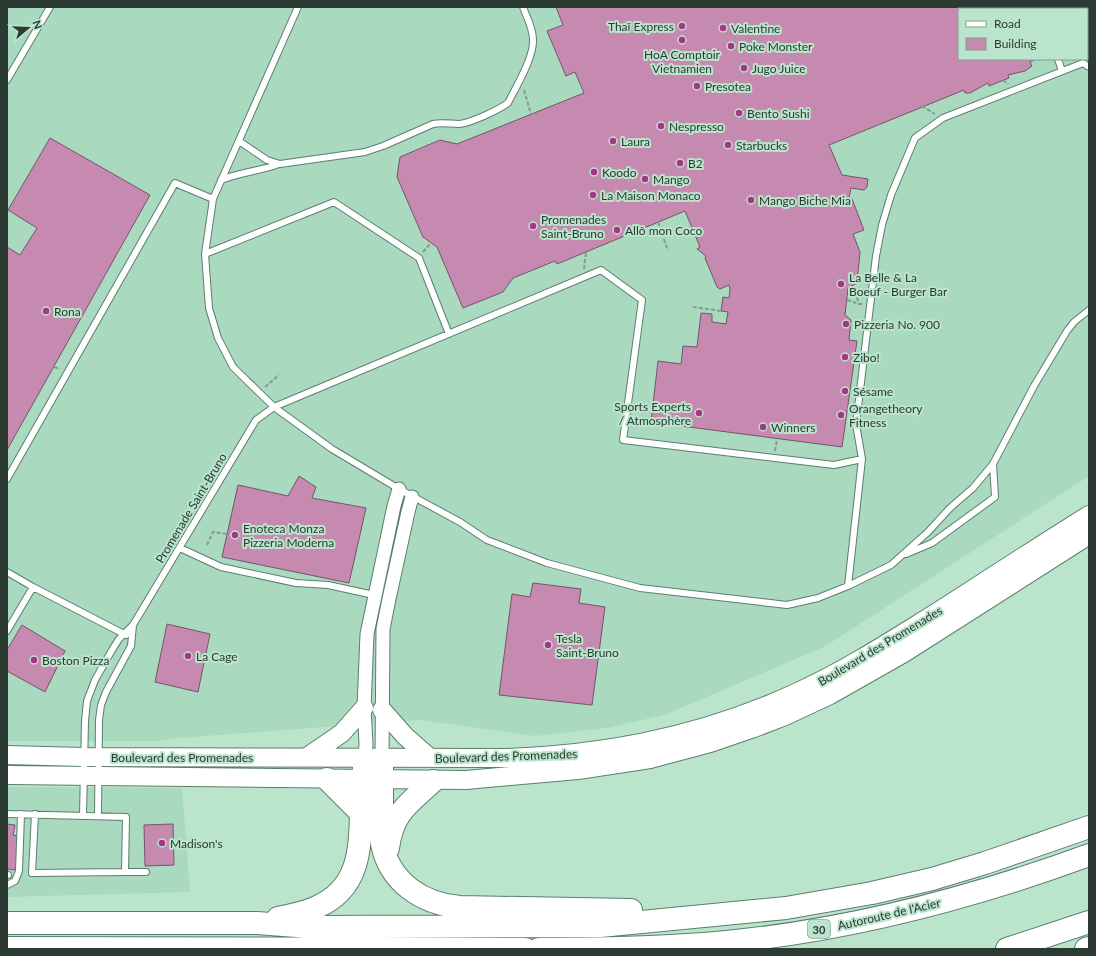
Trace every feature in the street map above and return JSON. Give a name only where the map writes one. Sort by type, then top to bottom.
[{"type":"highway","points":[[373,758],[372,780],[381,837],[388,863],[399,879],[424,899],[445,906],[504,909],[764,910]]},
{"type":"highway","points":[[327,779],[361,813]]},
{"type":"highway","points":[[257,923],[310,910],[329,900],[341,890],[350,878],[358,858],[361,813],[372,780]]},
{"type":"highway","points":[[388,863],[388,847],[395,821],[407,804],[433,780]]},
{"type":"highway","points":[[7,923],[257,923],[310,927],[600,926],[814,904],[872,893],[925,880],[1004,857],[1089,827]]},
{"type":"highway","name":"Autoroute de l'Acier","points":[[539,949],[618,949],[711,944],[832,927],[953,900],[1004,885],[1089,855]]},
{"type":"highway","points":[[1007,949],[1089,922]]},
{"type":"highway","points":[[7,948],[525,949]]},
{"type":"street","points":[[373,758],[366,744],[364,708],[366,640],[374,595],[399,489]]},
{"type":"street","points":[[373,758],[382,710],[384,622],[412,497]]},
{"type":"street","name":"Boulevard des Promenades","points":[[7,755],[307,758],[538,757],[603,750],[650,742],[684,734],[743,715],[802,691],[830,677],[867,656],[1089,515]]},
{"type":"street","name":"Boulevard des Promenades","points":[[7,775],[466,780],[616,765],[683,751],[754,728],[811,705],[860,679],[904,653],[1089,534]]},
{"type":"street","points":[[1045,563],[1089,550]]},
{"type":"street","points":[[307,758],[342,733],[364,708]]},
{"type":"street","points":[[382,710],[405,736],[430,758]]},
{"type":"lane","points":[[7,80],[50,7]]},
{"type":"lane","points":[[298,7],[213,199],[205,254],[208,308],[218,338],[233,367],[274,407],[332,449],[412,497],[460,522],[488,540],[512,550],[547,563],[633,587],[787,605],[818,598],[848,586],[891,566],[900,556],[928,532],[950,508],[973,488],[993,464],[1037,380],[1067,331],[1074,322],[1089,310]]},
{"type":"lane","points":[[222,180],[237,174],[262,170],[280,164],[365,152],[383,146],[433,124],[459,124],[500,108],[508,103],[532,51],[533,40],[531,28],[523,7]]},
{"type":"lane","points":[[1058,60],[1062,71]]},
{"type":"lane","points":[[848,586],[862,459],[856,424],[876,256],[882,225],[891,195],[915,138],[943,118],[1083,63],[1089,67]]},
{"type":"lane","points":[[239,140],[267,160],[280,164]]},
{"type":"lane","points":[[7,479],[175,183],[213,199]]},
{"type":"lane","points":[[205,254],[334,202],[418,258],[449,334]]},
{"type":"lane","name":"Promenade Saint-Bruno","points":[[92,776],[92,757],[85,714],[90,693],[105,662],[119,639],[133,626],[256,420],[274,407],[601,270],[642,300],[623,440],[774,458]]},
{"type":"lane","points":[[774,458],[834,465],[862,459]]},
{"type":"lane","points":[[900,556],[932,544],[995,497],[993,464]]},
{"type":"lane","points":[[180,548],[221,567],[296,583],[328,585],[374,595]]},
{"type":"lane","points":[[7,572],[131,638]]},
{"type":"lane","points":[[7,631],[33,587]]},
{"type":"lane","name":"Promenade Saint-Bruno","points":[[92,776],[92,757],[101,705],[106,692],[130,648],[133,626]]},
{"type":"lane","points":[[92,776],[98,816]]},
{"type":"lane","points":[[83,816],[92,776]]},
{"type":"lane","points":[[7,814],[126,817],[125,872]]},
{"type":"lane","points":[[7,885],[15,881],[19,871],[22,814]]},
{"type":"lane","points":[[35,814],[32,873],[146,872]]},
{"type":"path","points":[[520,78],[532,114]]},
{"type":"path","points":[[922,106],[943,118]]},
{"type":"path","points":[[658,222],[668,251]]},
{"type":"path","points":[[418,258],[431,242]]},
{"type":"path","points":[[583,278],[586,252]]},
{"type":"path","points":[[853,286],[859,304]]},
{"type":"path","points":[[847,300],[859,304],[870,305]]},
{"type":"path","points":[[693,307],[721,311]]},
{"type":"path","points":[[259,392],[272,383],[279,375]]},
{"type":"path","points":[[774,458],[777,439]]},
{"type":"path","points":[[207,545],[213,532],[227,534]]},
{"type":"shaded area","points":[[7,7],[1089,7],[1089,476],[824,647],[664,715],[607,728],[535,736],[420,720],[177,738],[161,741],[7,741]]},
{"type":"shaded area","points":[[7,787],[182,788],[190,892],[7,897]]},
{"type":"building","name":"Promenades Saint-Bruno","points":[[556,7],[1029,7],[958,8],[958,60],[1034,60],[1030,62],[1032,66],[1025,71],[1008,75],[1009,78],[989,86],[988,83],[970,93],[965,93],[964,90],[829,145],[842,175],[868,179],[867,187],[864,190],[851,188],[849,198],[852,199],[864,230],[853,234],[860,252],[857,283],[848,288],[845,315],[851,320],[849,340],[857,341],[842,447],[651,422],[658,361],[681,364],[683,346],[697,347],[701,313],[712,314],[712,322],[726,324],[728,312],[721,311],[723,297],[729,298],[729,285],[720,289],[717,287],[705,258],[706,256],[697,249],[700,247],[685,211],[557,264],[555,261],[513,278],[503,292],[463,308],[437,247],[423,237],[397,177],[400,157],[440,140],[457,144],[584,93],[575,72],[566,76],[547,31],[563,25]]},
{"type":"building","name":"Rona","points":[[50,138],[150,195],[7,450],[7,247],[20,255],[37,228],[8,210]]},
{"type":"building","points":[[299,476],[316,487],[312,498],[366,508],[349,583],[222,557],[238,485],[288,496]]},
{"type":"building","points":[[533,583],[581,589],[579,603],[605,607],[592,705],[499,695],[512,594],[530,597]]},
{"type":"building","points":[[167,624],[210,634],[198,692],[155,682]]},
{"type":"building","points":[[22,625],[65,651],[45,692],[7,671],[7,650]]},
{"type":"building","points":[[7,824],[15,825],[13,835],[19,836],[16,870],[7,869]]},
{"type":"building","points":[[173,824],[174,865],[145,866],[144,825]]},
{"type":"place","name":"Thaï Express","points":[[682,26]]},
{"type":"place","name":"Valentine","points":[[723,28]]},
{"type":"place","name":"HoA Comptoir Vietnamien","points":[[682,40]]},
{"type":"place","name":"Poke Monster","points":[[731,46]]},
{"type":"place","name":"Jugo Juice","points":[[744,68]]},
{"type":"place","name":"Presotea","points":[[697,86]]},
{"type":"place","name":"Bento Sushi","points":[[739,113]]},
{"type":"place","name":"Nespresso","points":[[661,126]]},
{"type":"place","name":"Laura","points":[[613,141]]},
{"type":"place","name":"Starbucks","points":[[728,145]]},
{"type":"place","name":"B2","points":[[680,163]]},
{"type":"place","name":"Koodo","points":[[594,172]]},
{"type":"place","name":"Mango","points":[[645,179]]},
{"type":"place","name":"La Maison Monaco","points":[[593,195]]},
{"type":"place","name":"Mango Biche Mia","points":[[751,200]]},
{"type":"place","name":"Promenades Saint-Bruno","points":[[533,226]]},
{"type":"place","name":"Allô mon Coco","points":[[617,230]]},
{"type":"place","name":"La Belle & La Boeuf - Burger Bar","points":[[841,284]]},
{"type":"place","name":"Rona","points":[[46,311]]},
{"type":"place","name":"Pizzeria No. 900","points":[[846,324]]},
{"type":"place","name":"Zibo!","points":[[845,357]]},
{"type":"place","name":"Sésame","points":[[845,391]]},
{"type":"place","name":"Sports Experts / Atmosphère","points":[[699,413]]},
{"type":"place","name":"Orangetheory Fitness","points":[[841,415]]},
{"type":"place","name":"Winners","points":[[763,427]]},
{"type":"place","name":"Enoteca Monza Pizzeria Moderna","points":[[235,535]]},
{"type":"place","name":"Tesla Saint-Bruno","points":[[548,645]]},
{"type":"place","name":"La Cage","points":[[188,656]]},
{"type":"place","name":"Boston Pizza","points":[[34,660]]},
{"type":"place","name":"Madison's","points":[[162,843]]}]
